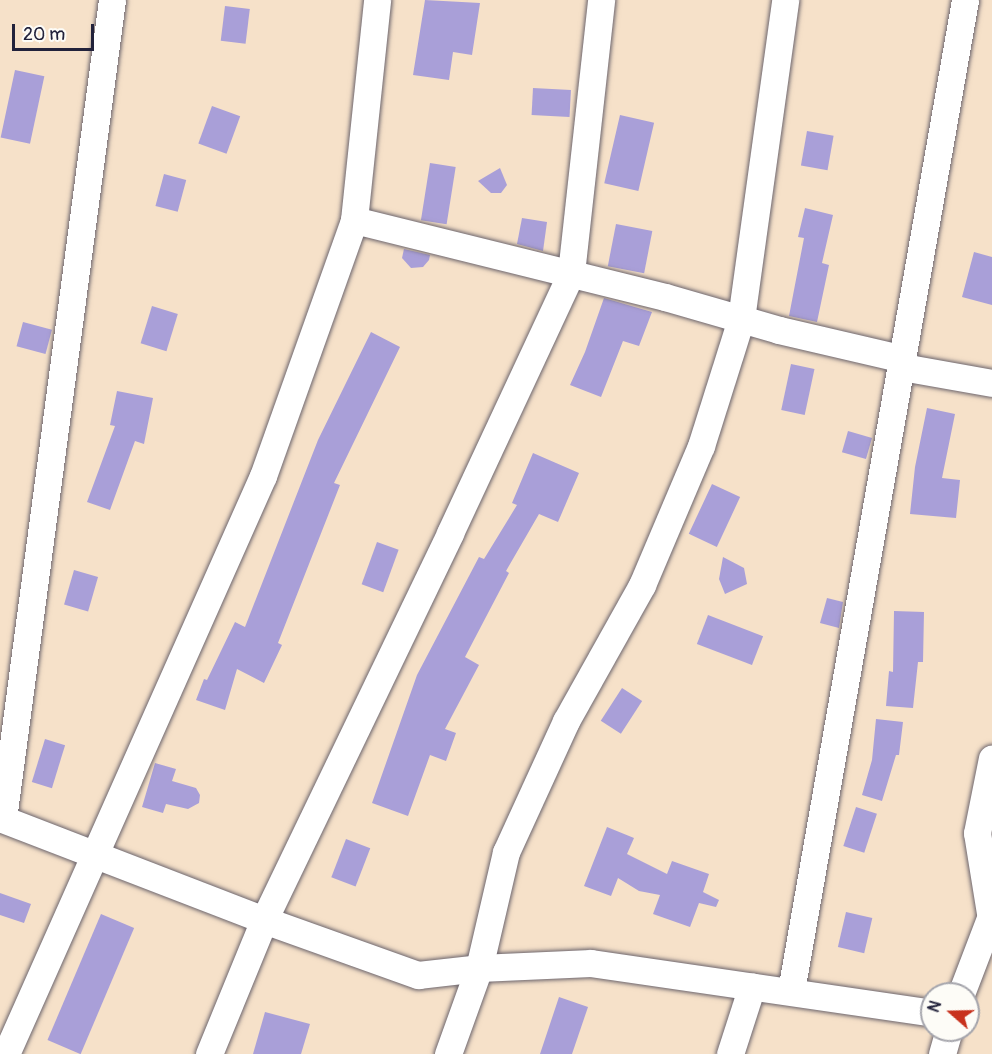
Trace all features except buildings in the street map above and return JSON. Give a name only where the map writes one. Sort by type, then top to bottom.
[{"type":"street","points":[[112,0],[2,818],[264,920],[418,975],[479,968],[591,963],[920,1010]]},
{"type":"street","points":[[6,1054],[264,476],[354,220],[377,0]]},
{"type":"street","points":[[209,1054],[264,920],[450,533],[571,273],[601,0]]},
{"type":"street","points":[[448,1054],[479,968],[506,852],[566,721],[642,585],[701,446],[741,319],[785,0]]},
{"type":"street","points":[[790,991],[903,363],[965,0]]},
{"type":"street","points":[[354,220],[571,273],[903,363],[992,384]]},
{"type":"street","points":[[965,982],[991,913],[978,833],[992,758]]},
{"type":"street","points":[[730,1054],[752,986]]}]
